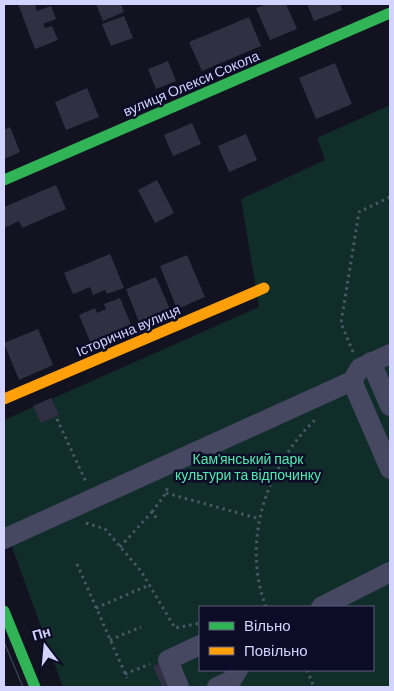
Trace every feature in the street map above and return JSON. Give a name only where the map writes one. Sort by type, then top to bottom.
[{"type":"street","name":"вулиця Олекси Сокола","points":[[4,180],[390,14]]},
{"type":"street","name":"Історична вулиця","points":[[4,398],[264,288]]},
{"type":"street","points":[[4,539],[361,370],[390,354]]},
{"type":"street","points":[[361,370],[390,406]]},
{"type":"street","points":[[361,370],[390,469]]},
{"type":"street","points":[[323,606],[390,572]]},
{"type":"street","points":[[6,622],[35,687]]},
{"type":"street","points":[[179,687],[168,660],[199,645]]},
{"type":"street","points":[[217,687],[231,681],[237,671]]},
{"type":"path","points":[[361,370],[341,323],[358,212],[390,197]]},
{"type":"path","points":[[266,606],[260,591],[256,557],[260,519],[268,490],[282,460],[304,431],[322,414]]},
{"type":"path","points":[[57,419],[93,498]]},
{"type":"path","points":[[166,493],[260,519]]},
{"type":"path","points":[[120,547],[152,512],[158,520]]},
{"type":"path","points":[[59,514],[105,529],[141,571],[175,628],[199,623]]},
{"type":"path","points":[[77,564],[127,678]]},
{"type":"path","points":[[96,608],[149,585]]},
{"type":"path","points":[[110,640],[140,627]]},
{"type":"path","points":[[307,671],[314,687]]},
{"type":"green space","name":"Кам'янський парк культури та відпочинку","points":[[390,105],[390,687],[63,687],[4,529],[4,420],[259,307],[241,199],[325,160],[317,138]]},
{"type":"building","points":[[18,4],[35,4],[37,11],[51,6],[56,19],[43,24],[45,28],[52,26],[58,40],[35,49]]},
{"type":"building","points":[[96,4],[121,4],[124,12],[103,21]]},
{"type":"building","points":[[267,4],[286,4],[297,29],[270,40],[256,8]]},
{"type":"building","points":[[307,4],[340,4],[342,10],[314,21]]},
{"type":"building","points":[[124,16],[133,38],[111,46],[102,24]]},
{"type":"building","points":[[249,17],[261,46],[202,71],[189,42]]},
{"type":"building","points":[[168,61],[176,81],[156,89],[148,69]]},
{"type":"building","points":[[335,63],[352,104],[316,119],[299,78]]},
{"type":"building","points":[[87,88],[99,117],[66,130],[55,102]]},
{"type":"building","points":[[192,123],[201,144],[173,156],[164,135]]},
{"type":"building","points":[[10,127],[20,152],[4,159],[4,130]]},
{"type":"building","points":[[246,134],[257,160],[229,172],[218,146]]},
{"type":"building","points":[[157,180],[174,213],[155,223],[138,190]]},
{"type":"building","points":[[56,185],[66,209],[22,228],[19,221],[4,228],[4,207]]},
{"type":"building","points":[[110,254],[124,288],[107,294],[105,290],[93,295],[90,287],[73,294],[64,273]]},
{"type":"building","points":[[187,255],[205,297],[177,309],[160,266]]},
{"type":"building","points":[[156,277],[172,314],[141,327],[126,289]]},
{"type":"building","points":[[120,298],[135,334],[94,351],[79,315],[95,308],[97,313],[106,309],[104,304]]},
{"type":"building","points":[[38,329],[53,365],[19,380],[4,343]]},
{"type":"building","points":[[51,398],[59,415],[41,423],[33,406]]},
{"type":"building","points":[[168,660],[179,687],[162,687],[153,666]]},
{"type":"tram line","points":[[4,642],[23,687]]},
{"type":"traffic: fast","points":[[4,180],[390,13]]},
{"type":"traffic: fast","points":[[4,611],[35,687]]},
{"type":"traffic: slow","points":[[4,399],[264,288]]}]
